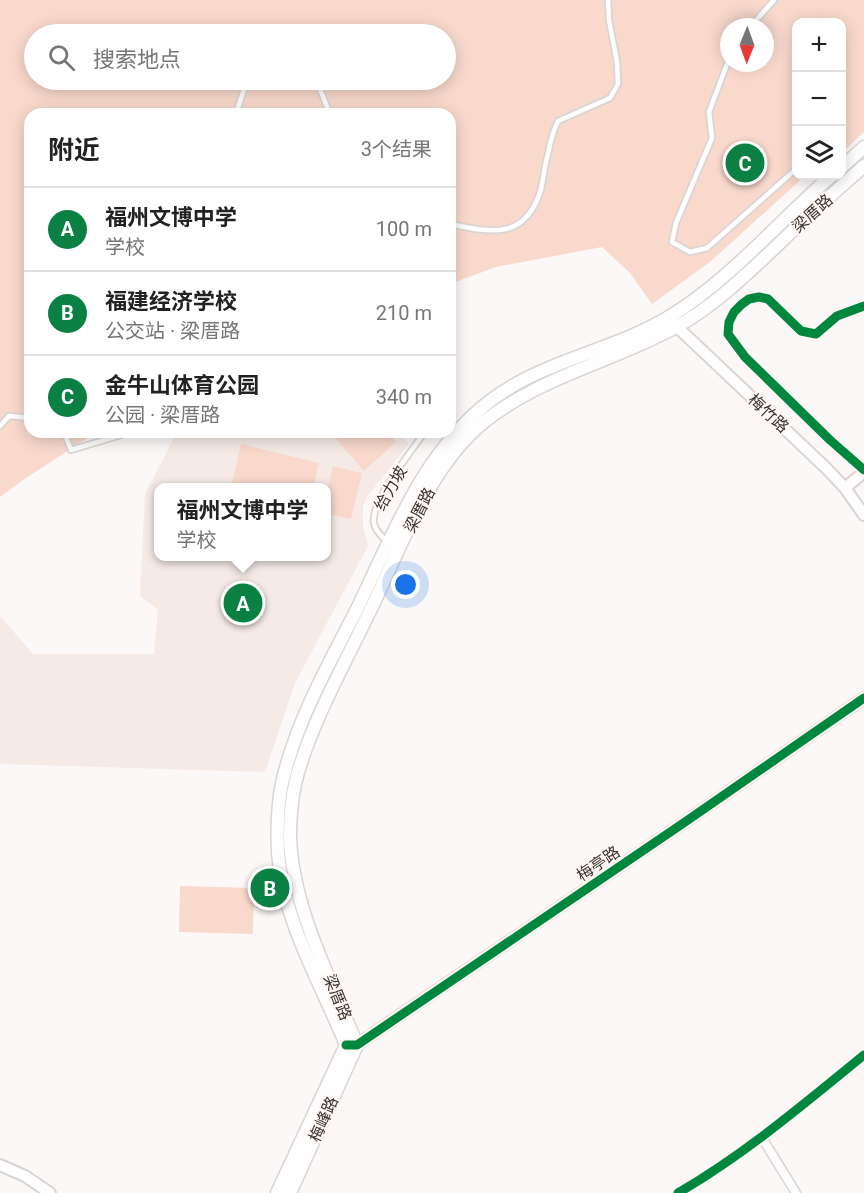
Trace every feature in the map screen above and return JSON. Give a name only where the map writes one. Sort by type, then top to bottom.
[{"type":"main road","points":[[846,163],[864,147]]},
{"type":"main road","name":"梁厝路","points":[[456,433],[489,401],[531,375],[672,322],[694,316],[736,282],[864,166]]},
{"type":"main road","name":"梁厝路","points":[[351,1045],[305,916],[293,873],[290,836],[293,792],[299,769],[320,715],[422,504],[463,441],[497,412],[540,386],[672,322],[687,305],[725,274],[827,180]]},
{"type":"main road","name":"梁厝路","points":[[351,1045],[290,910],[279,855],[279,805],[288,762],[317,688],[429,467],[452,438]]},
{"type":"main road","name":"梅峰路","points":[[277,1193],[351,1045]]},
{"type":"main road","name":"梅峰路","points":[[290,1193],[351,1045]]},
{"type":"street","points":[[844,488],[864,471],[745,357],[729,334],[729,322],[734,312],[748,299],[759,297],[768,299],[801,331],[816,334],[837,316],[864,306]]},
{"type":"street","name":"梅竹路","points":[[672,322],[818,460],[864,514]]},
{"type":"street","name":"梅亭路","points":[[351,1045],[685,822],[864,698]]},
{"type":"street","points":[[678,1193],[762,1138],[864,1055]]},
{"type":"street","points":[[762,1138],[796,1193]]},
{"type":"street","points":[[0,1165],[25,1176],[50,1193]]},
{"type":"lane","points":[[456,225],[476,230],[508,230],[528,216],[541,188],[552,134],[558,121],[610,98],[618,84],[608,0]]},
{"type":"lane","points":[[758,18],[774,0]]},
{"type":"lane","points":[[724,72],[709,112],[712,138],[676,223],[672,242],[690,252],[707,248],[792,173]]},
{"type":"lane","points":[[238,108],[243,90]]},
{"type":"lane","points":[[320,90],[328,108]]},
{"type":"lane","points":[[0,426],[9,416],[24,417]]},
{"type":"lane","points":[[66,438],[71,450],[110,438]]},
{"type":"lane","name":"给力坡","points":[[389,544],[375,528],[374,514],[386,487],[420,438]]},
{"type":"shaded area","points":[[0,0],[864,0],[864,132],[846,149],[846,18],[792,18],[792,180],[801,180],[710,262],[652,304],[630,273],[602,247],[496,267],[456,282],[456,108],[24,108],[24,438],[88,438],[0,497]]},
{"type":"shaded area","points":[[174,438],[404,438],[409,444],[367,497],[363,506],[363,525],[368,546],[295,683],[265,772],[0,764],[0,616],[33,654],[154,654],[158,610],[140,596],[145,494]]},
{"type":"shaded area","points":[[335,438],[393,438],[396,442],[364,471]]},
{"type":"shaded area","points":[[241,444],[319,463],[314,483],[232,483]]},
{"type":"shaded area","points":[[333,466],[362,473],[351,519],[331,515],[331,483],[329,483]]},
{"type":"shaded area","points":[[180,886],[254,888],[253,934],[179,932]]},
{"type":"cycle path","points":[[864,306],[837,316],[816,334],[801,331],[768,299],[759,297],[749,299],[734,312],[729,322],[728,334],[745,357],[864,470]]},
{"type":"cycle path","points":[[346,1045],[357,1045],[864,698]]},
{"type":"cycle path","points":[[678,1193],[750,1145],[864,1055]]},
{"type":"place","name":"金牛山体育公园","points":[[745,163]]},
{"type":"place","name":"福州文博中学","points":[[243,603]]},
{"type":"place","name":"福建经济学校","points":[[270,888]]}]
